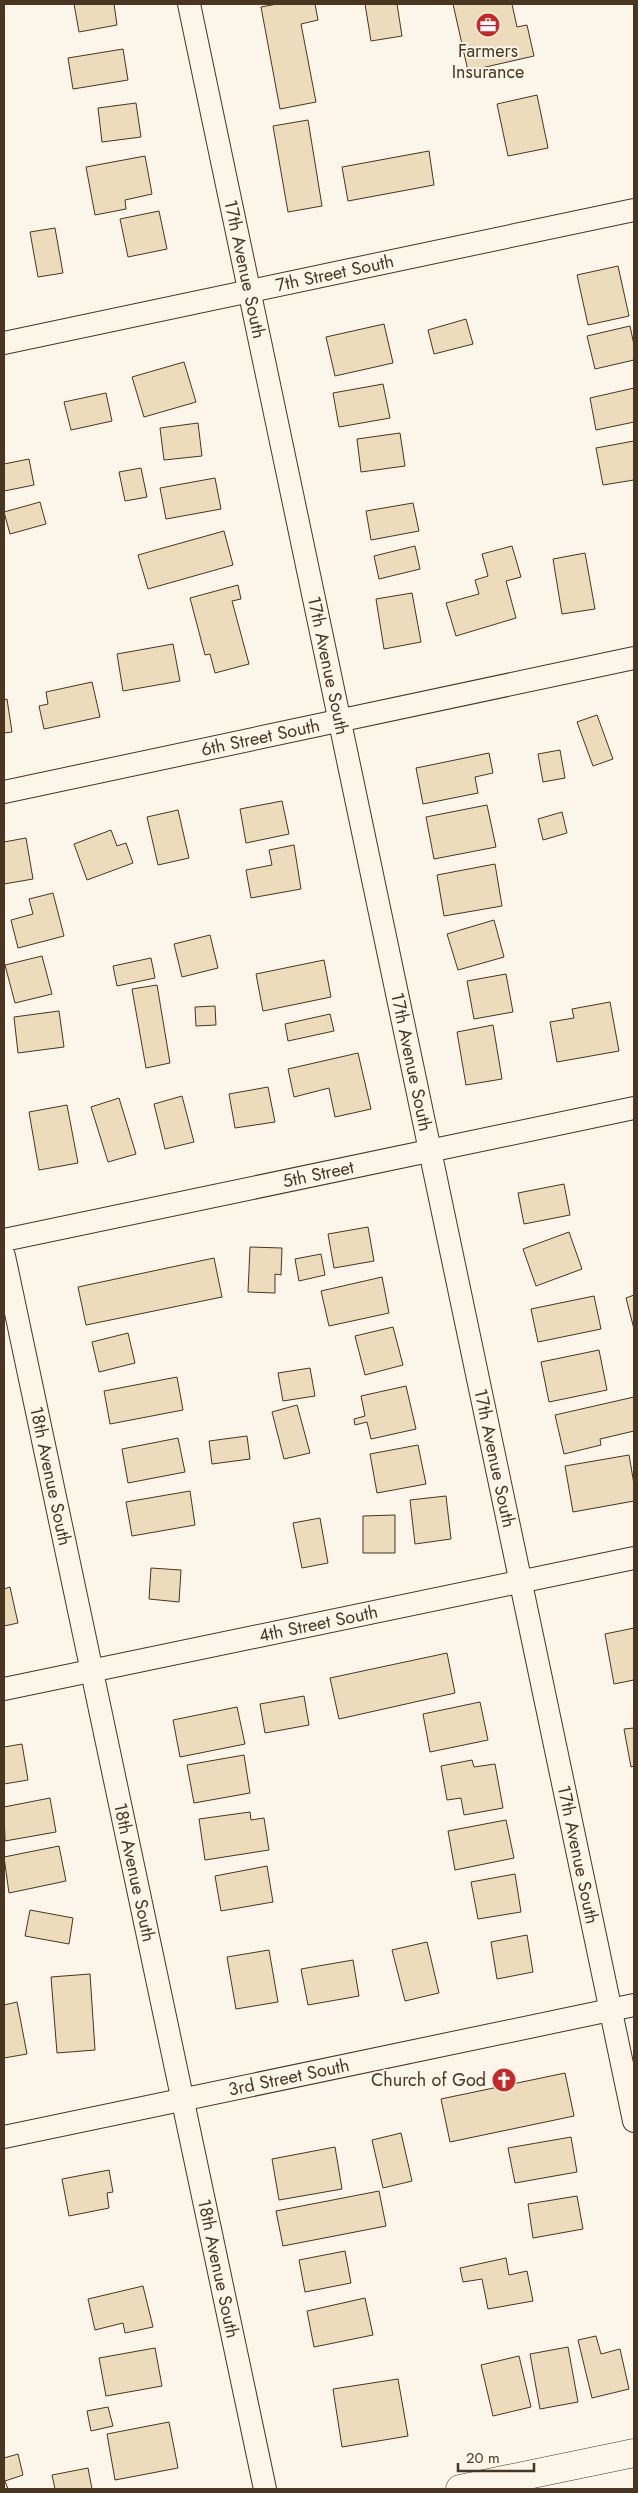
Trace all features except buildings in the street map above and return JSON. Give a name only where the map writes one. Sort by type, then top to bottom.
[{"type":"street","name":"17th Avenue South","points":[[190,4],[634,2121]]},
{"type":"street","name":"7th Street South","points":[[4,343],[634,210]]},
{"type":"street","name":"6th Street South","points":[[4,792],[634,658]]},
{"type":"street","name":"5th Street","points":[[4,1240],[634,1108]]},
{"type":"street","name":"18th Avenue South","points":[[4,1256],[265,2489]]},
{"type":"street","name":"4th Street South","points":[[4,1689],[634,1558]]},
{"type":"street","name":"3rd Street South","points":[[4,2137],[634,2005]]},
{"type":"street","points":[[460,2489],[634,2453]]},
{"type":"place","name":"Farmers Insurance","points":[[488,25]]},
{"type":"place","name":"Church of God","points":[[504,2080]]}]
